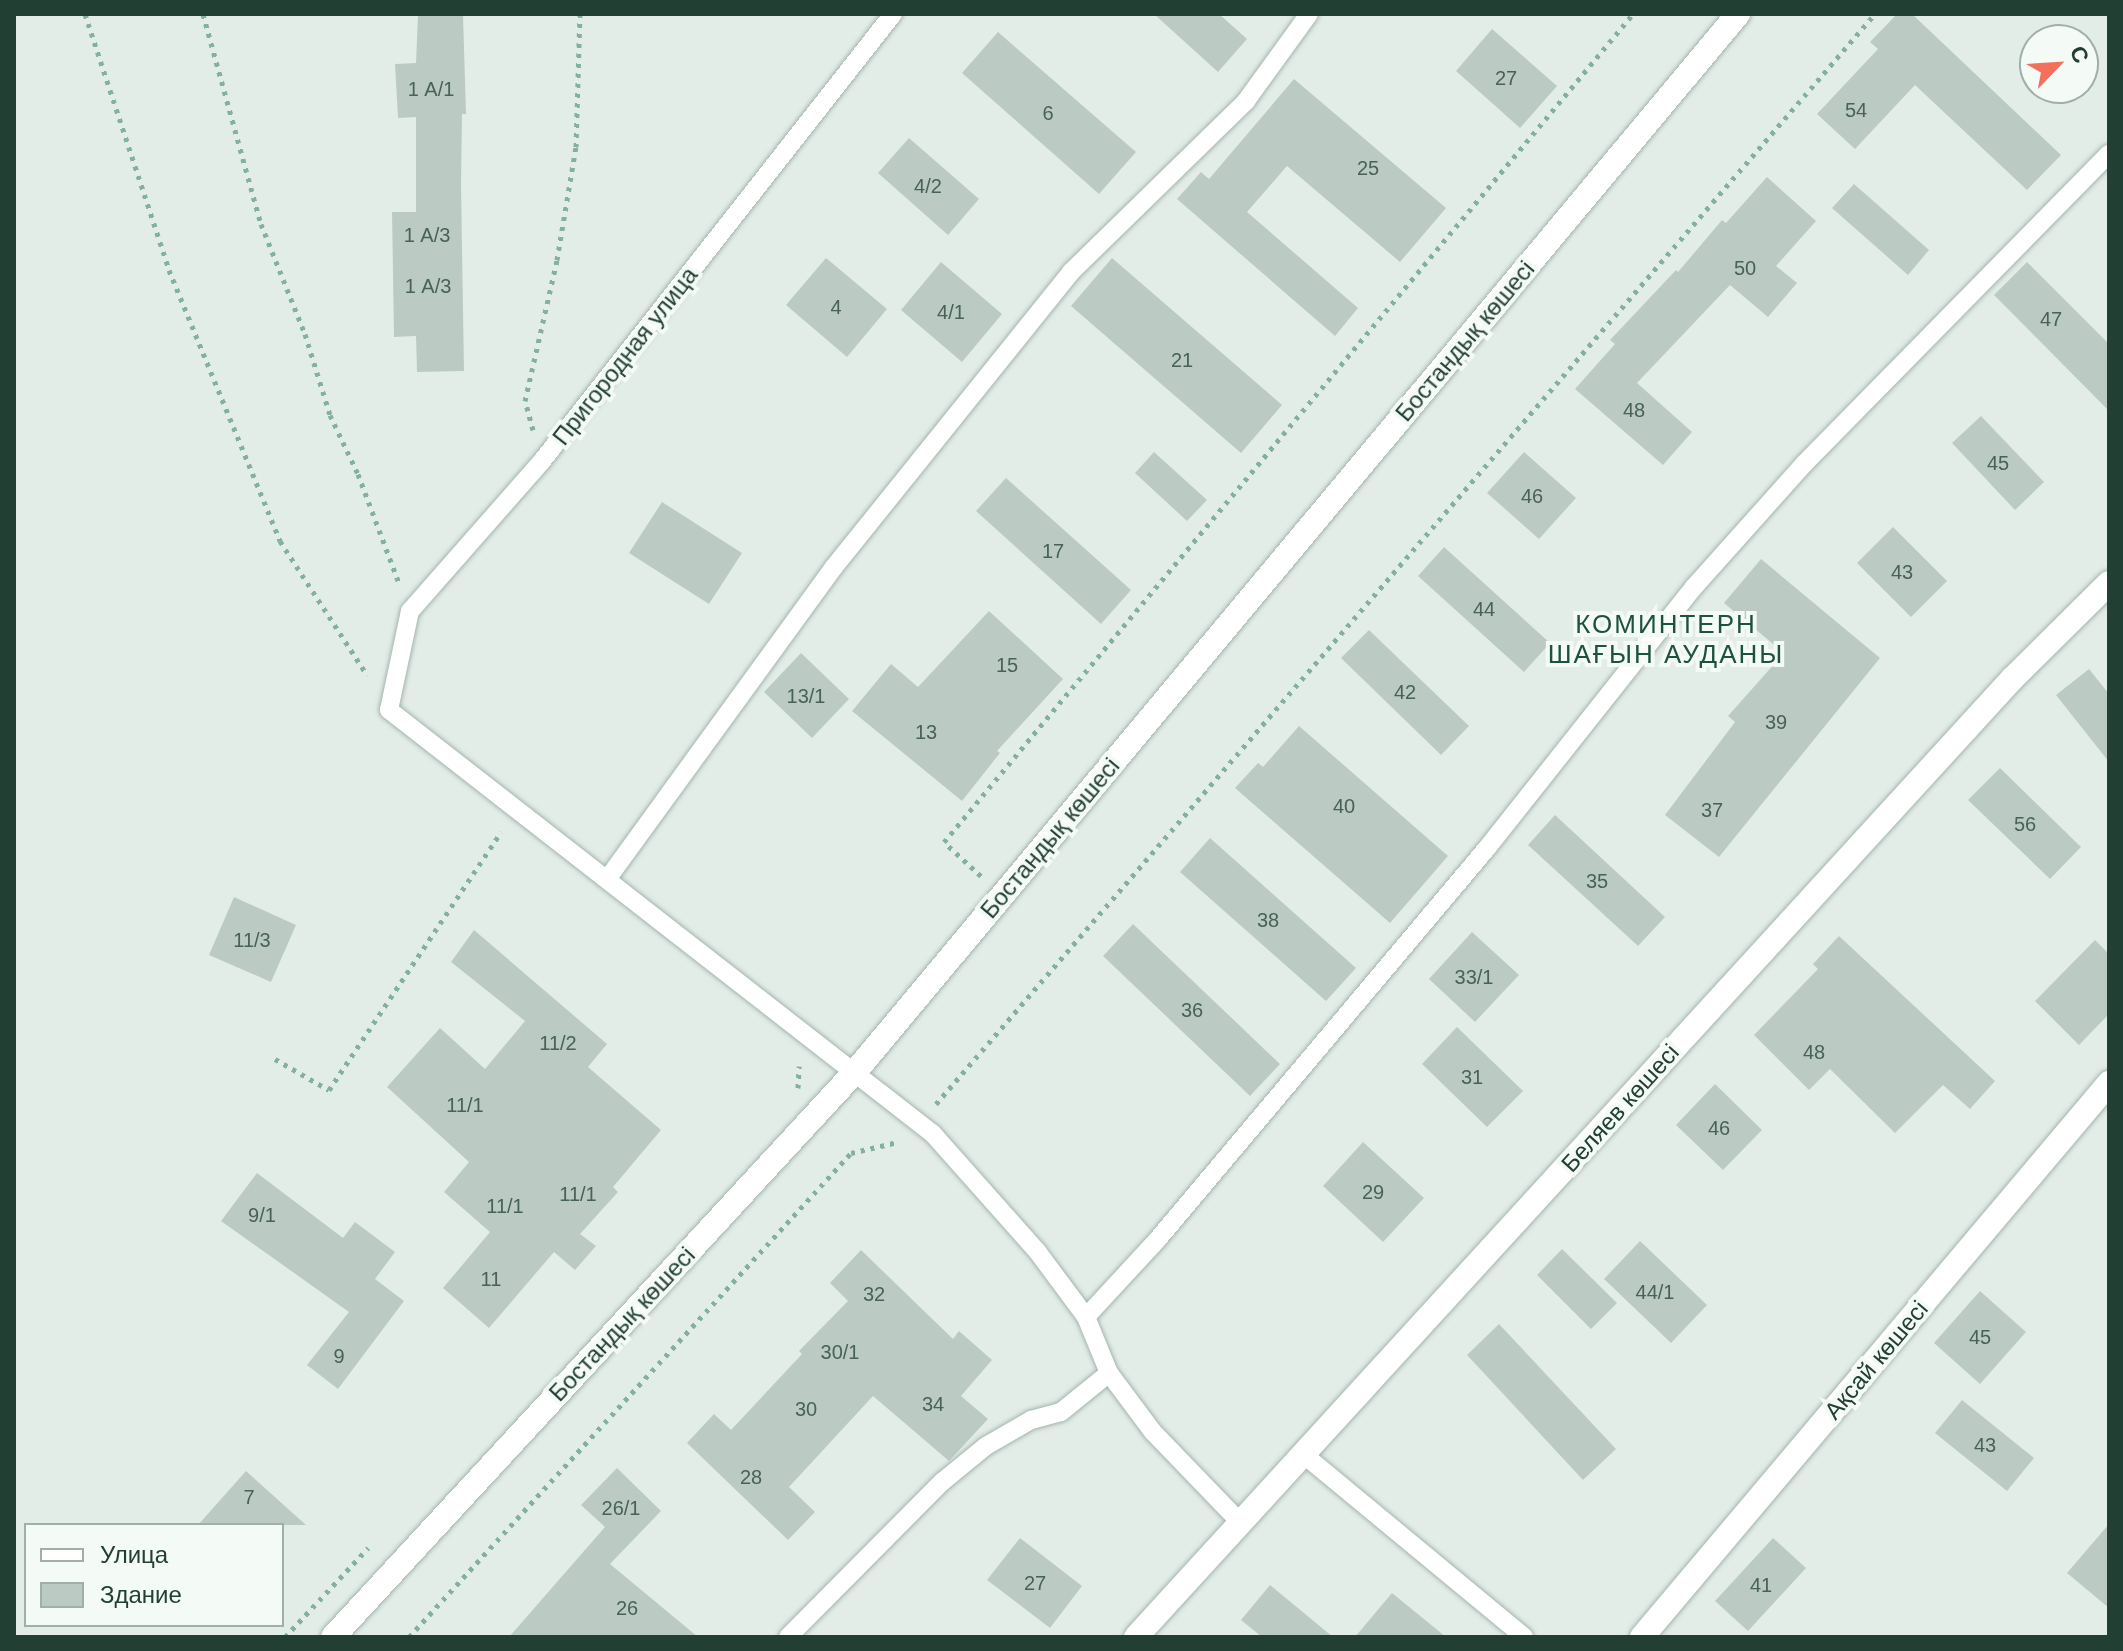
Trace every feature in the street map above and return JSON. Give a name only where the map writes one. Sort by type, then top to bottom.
[{"type":"street","name":"Бостандық көшесі","points":[[333,1637],[855,1072],[1738,14]]},
{"type":"street","name":"Беляев көшесі","points":[[1136,1637],[2013,678],[2109,583]]},
{"type":"street","name":"Ақсай көшесі","points":[[1642,1637],[2109,1083]]},
{"type":"lane","name":"Пригородная улица","points":[[389,710],[410,611],[542,461],[893,14]]},
{"type":"lane","points":[[608,878],[834,567],[1071,272],[1246,101],[1309,14]]},
{"type":"lane","points":[[1086,1317],[1158,1239],[1487,848],[1694,587],[1804,464],[2109,154]]},
{"type":"lane","points":[[389,710],[919,1123],[1037,1251],[1086,1317],[1109,1373],[1153,1432],[1240,1522]]},
{"type":"lane","points":[[788,1637],[942,1482],[986,1446],[1031,1420],[1061,1412],[1109,1373]]},
{"type":"lane","points":[[1303,1454],[1524,1637]]},
{"type":"path","points":[[85,14],[169,270],[280,541],[389,710]]},
{"type":"path","points":[[203,14],[261,224],[305,334],[330,415],[358,474],[410,611]]},
{"type":"path","points":[[542,461],[525,401],[557,260],[576,147],[580,14]]},
{"type":"path","points":[[1003,895],[944,842],[1633,14]]},
{"type":"path","points":[[409,1637],[851,1153],[905,1140],[1875,14]]},
{"type":"path","points":[[275,1059],[329,1090],[517,808]]},
{"type":"building","points":[[418,14],[463,14],[466,114],[462,114],[461,185],[464,371],[417,372],[416,336],[394,337],[392,212],[416,212],[416,117],[398,118],[395,64],[416,63]]},
{"type":"building","points":[[1154,14],[1219,14],[1247,39],[1218,72]]},
{"type":"building","points":[[1897,14],[1912,14],[2061,155],[2027,190],[1915,85],[1855,149],[1817,114],[1878,49],[1870,42]]},
{"type":"building","points":[[1492,29],[1557,86],[1520,128],[1456,71]]},
{"type":"building","points":[[998,32],[1136,152],[1099,194],[962,73]]},
{"type":"building","points":[[1294,79],[1446,208],[1400,262],[1287,166],[1247,212],[1358,308],[1335,336],[1177,199],[1201,172],[1209,179]]},
{"type":"building","points":[[909,138],[979,199],[948,235],[878,173]]},
{"type":"building","points":[[1767,177],[1816,221],[1776,266],[1797,283],[1768,317],[1730,285],[1637,383],[1692,432],[1663,465],[1575,389],[1615,344],[1610,340],[1676,270],[1678,272],[1722,220],[1726,223]]},
{"type":"building","points":[[1854,184],[1929,250],[1908,275],[1832,208]]},
{"type":"building","points":[[826,258],[887,309],[847,357],[786,305]]},
{"type":"building","points":[[1112,258],[1282,405],[1241,453],[1071,306]]},
{"type":"building","points":[[941,262],[1002,314],[962,362],[901,310]]},
{"type":"building","points":[[2027,262],[2109,344],[2109,411],[1994,295]]},
{"type":"building","points":[[1981,416],[2044,482],[2015,510],[1952,443]]},
{"type":"building","points":[[1154,452],[1207,500],[1187,521],[1135,473]]},
{"type":"building","points":[[1524,452],[1576,498],[1539,539],[1487,493]]},
{"type":"building","points":[[1006,478],[1131,590],[1101,624],[976,511]]},
{"type":"building","points":[[662,502],[742,553],[709,604],[629,553]]},
{"type":"building","points":[[1893,527],[1947,581],[1911,617],[1857,563]]},
{"type":"building","points":[[1444,547],[1550,643],[1524,672],[1418,576]]},
{"type":"building","points":[[1761,559],[1880,658],[1719,857],[1665,815],[1735,722],[1728,716],[1784,653],[1724,603]]},
{"type":"building","points":[[989,611],[1063,679],[997,751],[1000,753],[962,801],[852,711],[891,664],[918,687]]},
{"type":"building","points":[[1369,630],[1469,726],[1441,755],[1341,658]]},
{"type":"building","points":[[801,653],[849,699],[812,738],[764,692]]},
{"type":"building","points":[[2089,669],[2109,694],[2109,762],[2056,695]]},
{"type":"building","points":[[1299,726],[1448,856],[1390,923],[1235,788],[1258,763],[1263,767]]},
{"type":"building","points":[[2000,768],[2081,847],[2050,879],[1968,800]]},
{"type":"building","points":[[1555,815],[1665,917],[1638,946],[1528,845]]},
{"type":"building","points":[[1210,838],[1356,968],[1326,1001],[1180,872]]},
{"type":"building","points":[[234,897],[296,925],[271,982],[209,955]]},
{"type":"building","points":[[1133,924],[1280,1064],[1250,1096],[1103,956]]},
{"type":"building","points":[[474,930],[607,1044],[588,1067],[661,1130],[613,1187],[618,1192],[580,1234],[596,1246],[575,1270],[554,1252],[489,1328],[443,1288],[490,1232],[444,1192],[469,1162],[387,1087],[440,1028],[485,1069],[525,1021],[451,962]]},
{"type":"building","points":[[1472,932],[1519,975],[1475,1022],[1429,979]]},
{"type":"building","points":[[1839,936],[1995,1081],[1970,1109],[1943,1085],[1895,1133],[1830,1069],[1809,1090],[1754,1035],[1818,969],[1813,964]]},
{"type":"building","points":[[2095,940],[2109,954],[2109,1014],[2079,1045],[2035,1001]]},
{"type":"building","points":[[1457,1027],[1523,1091],[1487,1127],[1422,1064]]},
{"type":"building","points":[[1715,1084],[1762,1130],[1723,1170],[1676,1125]]},
{"type":"building","points":[[1363,1142],[1424,1198],[1383,1242],[1323,1186]]},
{"type":"building","points":[[257,1173],[343,1238],[355,1222],[395,1252],[375,1279],[404,1301],[338,1389],[307,1365],[349,1312],[221,1221]]},
{"type":"building","points":[[1640,1241],[1707,1305],[1671,1343],[1604,1279]]},
{"type":"building","points":[[1562,1249],[1617,1303],[1591,1329],[1537,1275]]},
{"type":"building","points":[[861,1250],[953,1339],[959,1331],[992,1360],[961,1396],[988,1419],[949,1461],[873,1396],[789,1487],[815,1512],[788,1540],[687,1443],[714,1414],[731,1430],[802,1354],[799,1351],[848,1301],[830,1283]]},
{"type":"building","points":[[1980,1291],[2026,1332],[1980,1384],[1934,1343]]},
{"type":"building","points":[[1499,1324],[1616,1449],[1583,1480],[1467,1355]]},
{"type":"building","points":[[1962,1400],[2034,1458],[2007,1491],[1935,1433]]},
{"type":"building","points":[[617,1468],[661,1511],[610,1564],[698,1637],[509,1637],[605,1527],[581,1505]]},
{"type":"building","points":[[246,1471],[306,1525],[284,1523],[200,1523]]},
{"type":"building","points":[[2109,1524],[2109,1608],[2067,1573]]},
{"type":"building","points":[[1020,1538],[1082,1586],[1050,1628],[987,1580]]},
{"type":"building","points":[[1773,1538],[1806,1568],[1748,1631],[1715,1601]]},
{"type":"building","points":[[1270,1585],[1333,1637],[1262,1637],[1241,1620]]},
{"type":"building","points":[[1392,1593],[1446,1637],[1355,1637]]},
{"type":"district","name":"КОМИНТЕРН ШАҒЫН АУДАНЫ","points":[[1666,640]]}]
